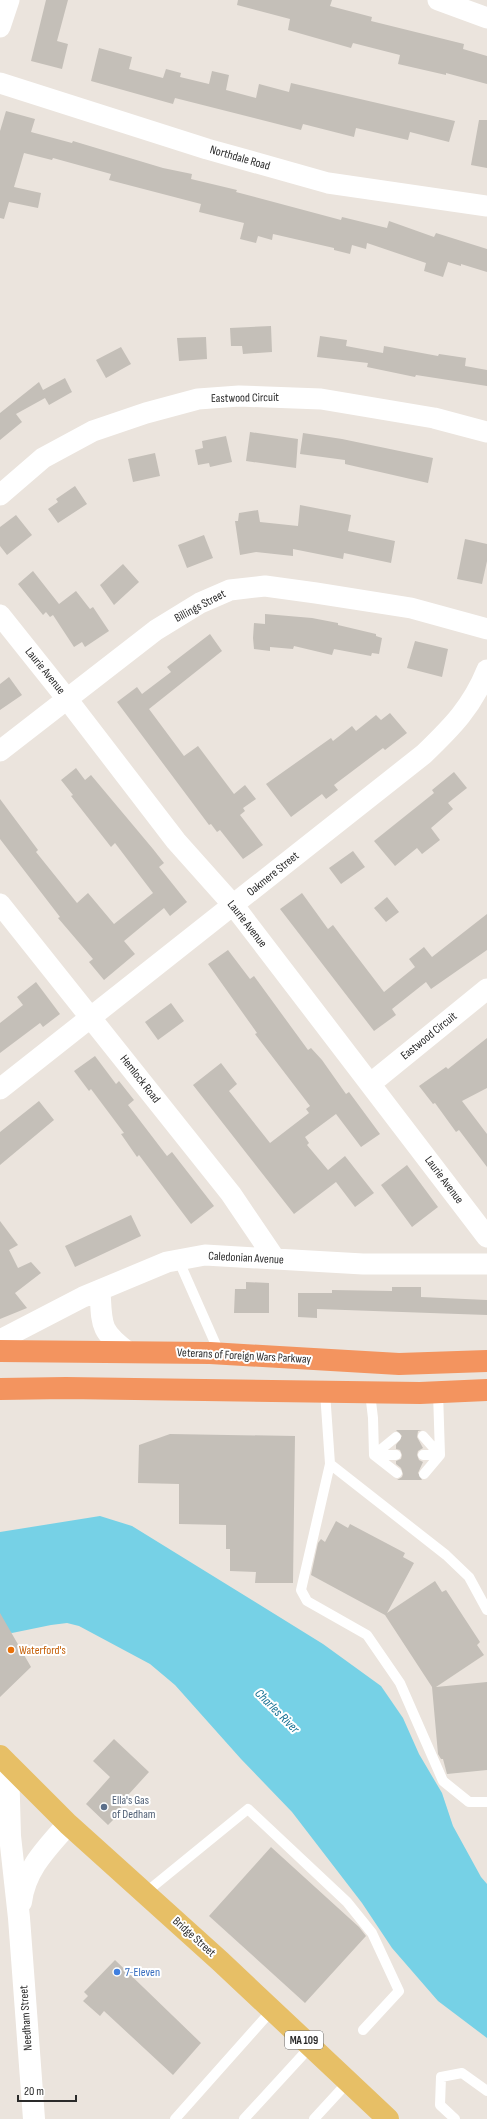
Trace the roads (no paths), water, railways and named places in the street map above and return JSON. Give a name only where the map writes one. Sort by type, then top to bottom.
[{"type":"highway","name":"Veterans of Foreign Wars Parkway","points":[[0,1351],[220,1354],[394,1364],[487,1361]]},
{"type":"highway","points":[[0,1389],[79,1388],[325,1392],[438,1392],[487,1390]]},
{"type":"main road","name":"Bridge Street","points":[[4,1760],[68,1824],[272,2010],[388,2119]]},
{"type":"main road","name":"Needham Street","points":[[4,1760],[7,1866],[19,1918],[34,2119]]},
{"type":"main road","name":"Needham Street","points":[[19,1918],[22,1894],[31,1868],[68,1824]]},
{"type":"street","points":[[0,27],[9,0]]},
{"type":"street","points":[[438,0],[487,18]]},
{"type":"street","name":"Northdale Road","points":[[0,83],[207,149],[328,183],[487,206]]},
{"type":"street","name":"Eastwood Circuit","points":[[0,495],[43,458],[93,431],[146,413],[198,399],[238,396],[321,399],[434,418],[487,432]]},
{"type":"street","name":"Billings Street","points":[[0,752],[156,630],[200,603],[230,590],[264,586],[316,593],[411,608],[487,629]]},
{"type":"street","name":"Laurie Avenue","points":[[0,615],[67,699],[176,841],[234,906],[487,1237]]},
{"type":"street","name":"Oakmere Street","points":[[0,1088],[234,906],[424,754],[461,717],[480,687],[487,670]]},
{"type":"street","name":"Hemlock Road","points":[[0,904],[231,1194],[275,1259]]},
{"type":"street","name":"Eastwood Circuit","points":[[370,1084],[487,988]]},
{"type":"street","name":"Caledonian Avenue","points":[[0,1340],[83,1297],[167,1262],[205,1255],[364,1264],[487,1264]]},
{"type":"street","points":[[100,1290],[102,1321],[109,1338],[128,1352]]},
{"type":"lane","points":[[178,1260],[220,1354]]},
{"type":"lane","points":[[325,1392],[330,1464],[301,1590],[307,1601],[367,1635],[400,1683],[443,1781],[469,1802],[487,1802]]},
{"type":"lane","points":[[370,1392],[373,1418],[374,1455]]},
{"type":"lane","points":[[424,1474],[440,1455],[438,1392]]},
{"type":"lane","points":[[423,1436],[440,1455]]},
{"type":"lane","points":[[374,1455],[396,1437]]},
{"type":"lane","points":[[374,1455],[396,1455]]},
{"type":"lane","points":[[374,1455],[397,1473]]},
{"type":"lane","points":[[423,1455],[440,1455]]},
{"type":"lane","points":[[330,1464],[446,1555],[469,1577],[487,1610]]},
{"type":"lane","points":[[145,1893],[248,1809],[347,1902],[372,1933],[399,1990],[363,2030]]},
{"type":"lane","points":[[176,2119],[272,2010]]},
{"type":"lane","points":[[244,2119],[310,2046]]},
{"type":"lane","points":[[455,2119],[440,2105],[441,2078],[462,2073],[487,2091]]},
{"type":"lane","points":[[314,2119],[348,2082]]},
{"type":"water","name":"Charles River","points":[[100,1516],[132,1526],[323,1644],[381,1686],[403,1718],[419,1754],[442,1793],[453,1826],[481,1877],[487,1884],[487,2038],[438,2001],[392,1948],[362,1903],[292,1812],[241,1759],[175,1685],[150,1664],[79,1626],[67,1623],[12,1633],[0,1629],[0,1532]]},
{"type":"place","name":"Waterford's","points":[[11,1650]]},
{"type":"place","name":"Ella's Gas of Dedham","points":[[104,1807]]},
{"type":"place","name":"7-Eleven","points":[[117,1972]]}]
